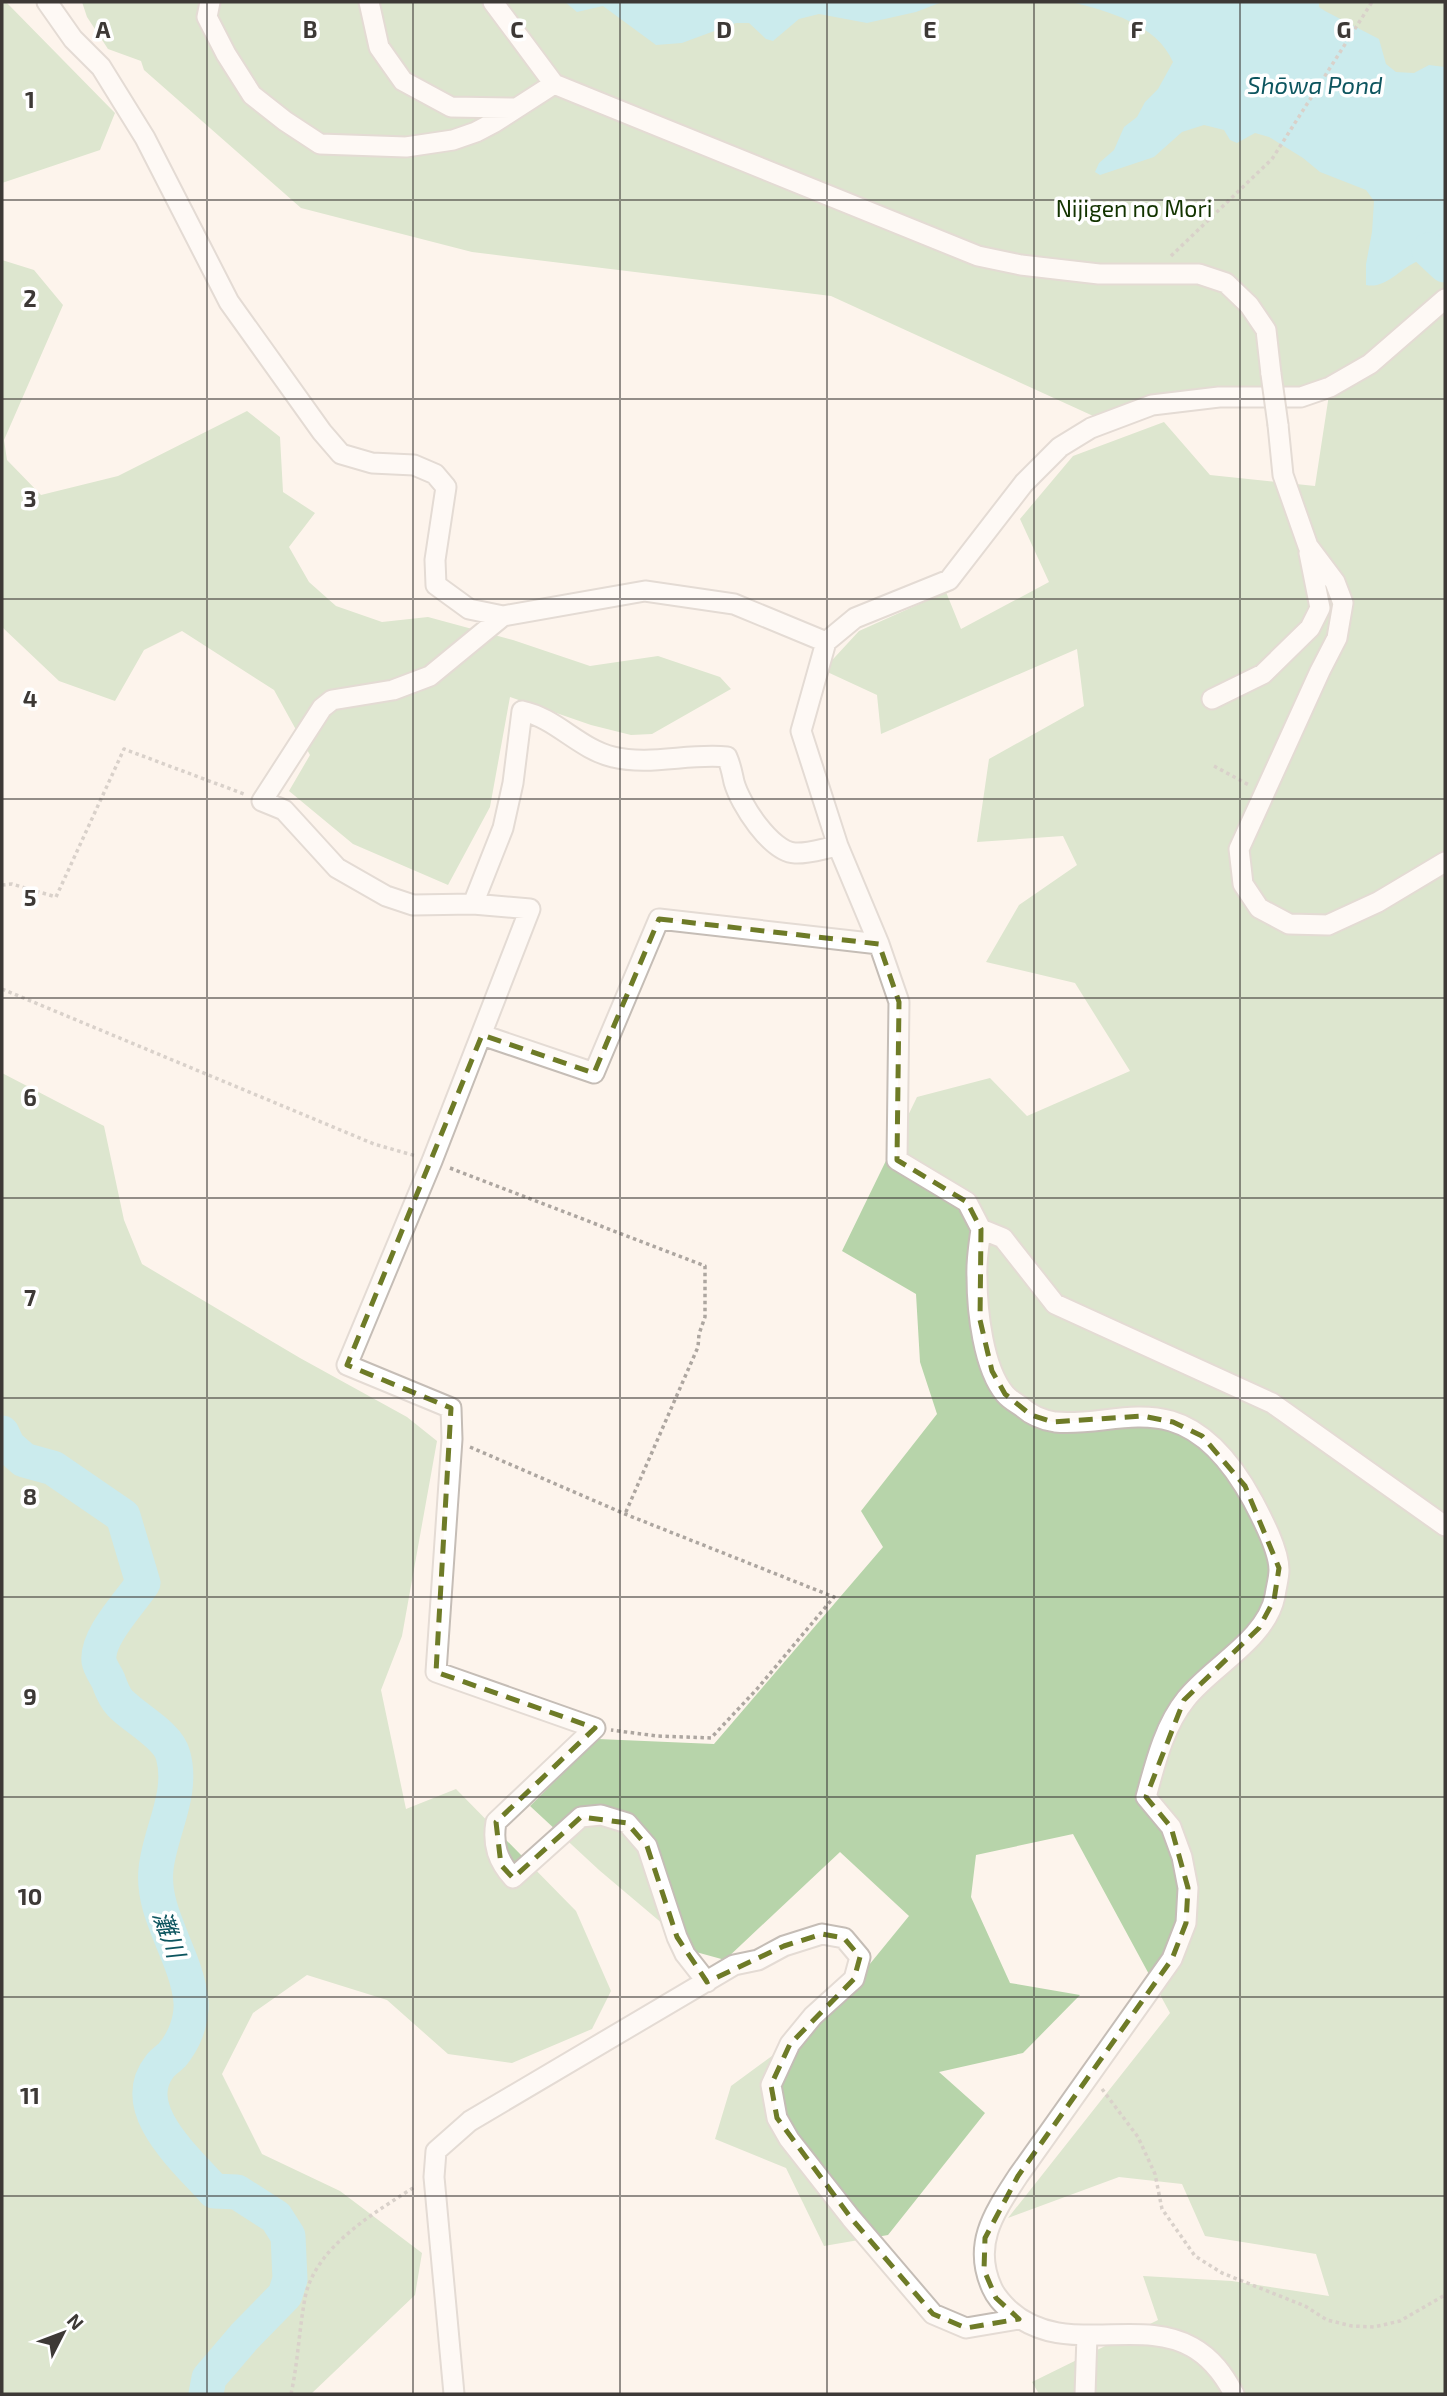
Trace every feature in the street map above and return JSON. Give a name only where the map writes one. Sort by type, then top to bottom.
[{"type":"street","points":[[47,2],[73,39],[101,67],[145,138],[229,302],[322,432],[341,454],[372,463],[414,465],[435,474],[446,487],[435,560],[436,585],[469,610],[503,616],[645,591],[734,604],[826,642]]},
{"type":"street","points":[[210,2],[207,17],[252,95],[320,144],[391,148],[431,145],[476,132],[554,85]]},
{"type":"street","points":[[369,2],[379,47],[402,81],[451,107],[517,108]]},
{"type":"street","points":[[493,2],[554,85],[978,256],[1021,265],[1099,274],[1199,274],[1226,283],[1249,305],[1266,330],[1283,475],[1308,546],[1320,608],[1310,628],[1263,674],[1212,699]]},
{"type":"street","points":[[1234,2394],[1217,2366],[1191,2346],[1158,2336],[1087,2336],[1050,2332],[1019,2319],[996,2298],[984,2270],[985,2238],[998,2207],[1172,1959],[1186,1923],[1188,1888],[1182,1857],[1171,1827],[1146,1797],[1169,1727],[1184,1700],[1205,1678],[1234,1655],[1259,1628],[1274,1600],[1279,1568],[1271,1541],[1245,1486],[1226,1459],[1202,1436],[1173,1422],[1142,1416],[1053,1422],[1031,1415],[1005,1394],[992,1371],[980,1320],[976,1276],[981,1229],[967,1202],[897,1160],[899,1002],[879,944],[838,846],[801,731],[826,642],[855,618],[949,580],[1024,483],[1060,447],[1091,428],[1152,405],[1219,397],[1301,397],[1330,387],[1370,365],[1445,299]]},
{"type":"street","points":[[1308,546],[1335,582],[1343,603],[1337,638],[1239,849],[1243,884],[1259,908],[1289,924],[1328,925],[1378,902],[1445,862]]},
{"type":"street","points":[[503,616],[430,676],[393,690],[332,699],[322,708],[262,801],[284,810],[337,868],[386,896],[413,905],[473,904],[530,909],[432,1161],[347,1365],[451,1408],[452,1439],[436,1672],[595,1728],[496,1822],[494,1836],[501,1865],[513,1878],[581,1817],[601,1815],[627,1823],[647,1846],[685,1954],[708,1982]]},
{"type":"street","points":[[473,904],[503,828],[513,783],[522,711],[537,714],[594,751],[614,757],[637,761],[705,754],[727,757],[733,768],[734,783],[752,820],[774,844],[794,854],[838,846]]},
{"type":"street","points":[[482,1035],[594,1073],[659,919],[879,944]]},
{"type":"street","points":[[981,1229],[1003,1238],[1055,1304],[1272,1404],[1445,1526]]},
{"type":"street","points":[[454,2394],[434,2177],[436,2151],[470,2121],[734,1965],[758,1960],[784,1946],[822,1934],[844,1938],[860,1957],[854,1979],[813,2016],[790,2044],[771,2085],[777,2118],[789,2139],[850,2218],[933,2314],[966,2328],[1019,2319]]},
{"type":"street","points":[[1085,2394],[1087,2336]]},
{"type":"path","points":[[1155,272],[1272,159],[1371,4]]},
{"type":"path","points":[[2,885],[12,884],[56,897],[124,749],[262,801]]},
{"type":"path","points":[[1214,766],[1264,794]]},
{"type":"path","points":[[2,989],[374,1144],[432,1161],[705,1266],[705,1317],[698,1347],[625,1514]]},
{"type":"path","points":[[452,1439],[625,1514],[834,1597],[757,1689],[711,1738],[657,1736],[595,1728]]},
{"type":"path","points":[[1091,2073],[1138,2137],[1155,2174],[1162,2209],[1195,2256],[1222,2273],[1305,2306],[1327,2320],[1352,2326],[1374,2327],[1400,2321],[1445,2295]]},
{"type":"path","points":[[291,2394],[298,2362],[305,2296],[312,2277],[337,2241],[373,2214],[434,2177]]},
{"type":"highlighted area","points":[[659,919],[879,944],[899,1002],[897,1160],[967,1202],[981,1229],[980,1320],[992,1371],[1005,1394],[1031,1415],[1053,1422],[1142,1416],[1173,1422],[1202,1436],[1245,1486],[1279,1568],[1274,1600],[1259,1628],[1184,1700],[1146,1797],[1171,1827],[1188,1888],[1186,1923],[1172,1959],[1018,2176],[985,2238],[984,2270],[996,2298],[1019,2319],[966,2328],[933,2314],[851,2218],[777,2118],[771,2085],[790,2044],[854,1979],[860,1957],[844,1938],[822,1934],[784,1946],[707,1982],[677,1937],[647,1846],[627,1823],[581,1817],[513,1878],[501,1865],[496,1822],[595,1728],[436,1672],[451,1408],[347,1365],[482,1035],[594,1073]]},
{"type":"green space","points":[[2,2],[6,2],[115,113],[100,150],[2,183]]},
{"type":"green space","name":"Nijigen no Mori","points":[[82,2],[1445,2],[1445,2394],[1039,2394],[1032,2382],[1158,2320],[1143,2276],[1232,2281],[1329,2296],[1316,2254],[1205,2236],[1182,2184],[1119,2177],[1008,2218],[1170,2013],[1073,1834],[976,1855],[971,1897],[1010,1983],[1080,1995],[1023,2053],[939,2072],[985,2113],[888,2235],[824,2246],[786,2168],[715,2139],[731,2086],[829,2014],[909,1916],[840,1852],[725,1960],[696,1952],[599,1870],[530,1806],[598,1739],[714,1744],[883,1547],[861,1511],[937,1414],[920,1362],[916,1294],[842,1251],[917,1097],[990,1078],[1027,1116],[1130,1071],[1075,983],[986,962],[1019,905],[1077,865],[1063,836],[977,842],[989,759],[1084,706],[1077,649],[881,734],[877,695],[823,670],[859,631],[946,592],[961,629],[1049,582],[1020,519],[1073,456],[1164,422],[1210,475],[1315,486],[1330,388],[1102,420],[831,296],[472,252],[301,208],[144,70],[141,61],[108,49],[87,17]]},
{"type":"green space","points":[[2,260],[34,270],[63,305],[4,440],[7,460],[41,495],[118,476],[247,411],[280,437],[283,492],[315,513],[289,547],[309,582],[336,606],[382,622],[428,617],[513,640],[590,666],[658,656],[720,677],[731,689],[652,734],[631,735],[591,725],[510,697],[490,807],[448,885],[353,844],[289,791],[310,755],[274,690],[182,631],[144,650],[115,701],[59,681],[2,627]]},
{"type":"green space","points":[[2,1073],[104,1126],[124,1220],[142,1264],[300,1358],[407,1417],[437,1441],[402,1636],[381,1690],[406,1809],[456,1789],[576,1911],[611,1991],[592,2029],[512,2063],[448,2054],[387,2000],[307,1975],[253,2013],[222,2074],[262,2154],[340,2191],[422,2253],[415,2295],[311,2394],[2,2394]]},
{"type":"water","points":[[565,2],[942,2],[916,12],[867,23],[819,14],[799,19],[773,41],[766,39],[749,23],[736,23],[682,43],[656,45],[603,6],[577,12]]},
{"type":"water","name":"Shōwa Pond","points":[[1071,2],[1319,2],[1319,7],[1325,11],[1379,39],[1386,64],[1396,72],[1414,73],[1429,65],[1445,67],[1445,258],[1438,262],[1431,258],[1418,261],[1385,282],[1366,285],[1374,201],[1366,190],[1320,172],[1269,137],[1255,133],[1237,143],[1230,140],[1224,130],[1204,125],[1182,132],[1154,157],[1100,175],[1095,172],[1099,163],[1114,150],[1124,127],[1137,117],[1145,102],[1158,89],[1173,62],[1166,49],[1155,38],[1130,21]]},
{"type":"waterway","points":[[1429,250],[1445,265]]},
{"type":"waterway","name":"灘川","points":[[2,1433],[8,1446],[24,1460],[53,1468],[123,1516],[143,1583],[108,1631],[99,1652],[99,1661],[118,1701],[158,1734],[173,1755],[176,1784],[158,1855],[156,1886],[164,1919],[183,1968],[191,2002],[184,2037],[172,2055],[160,2066],[151,2082],[150,2099],[164,2133],[214,2191],[237,2192],[276,2217],[288,2236],[290,2279],[285,2295],[209,2378],[206,2394]]}]
